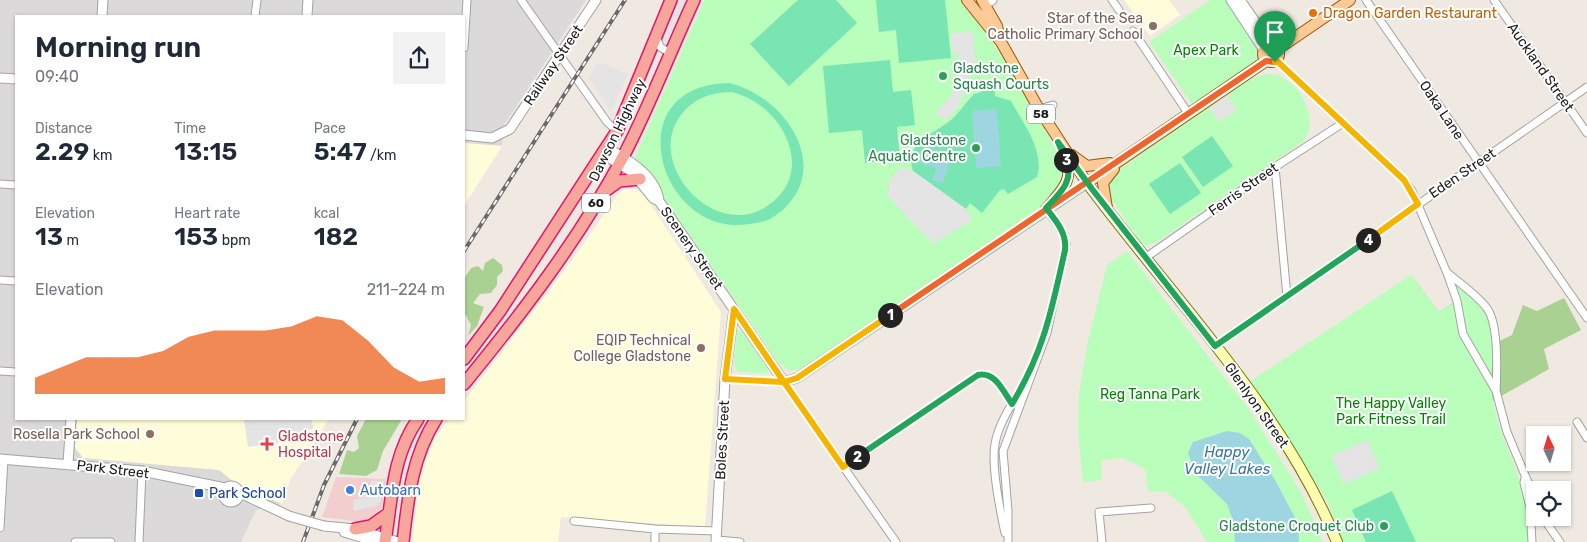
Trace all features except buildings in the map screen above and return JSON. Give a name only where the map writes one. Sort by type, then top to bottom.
[{"type":"highway","name":"Dawson Highway","points":[[465,358],[500,312],[617,131],[672,0]]},
{"type":"highway","name":"Dawson Highway","points":[[465,383],[530,303],[602,193],[621,160],[693,0]]},
{"type":"highway","points":[[602,193],[619,181],[640,179]]},
{"type":"highway","points":[[383,540],[398,459],[409,432],[417,420]]},
{"type":"highway","points":[[403,542],[409,490],[416,461],[424,440],[435,420]]},
{"type":"highway","points":[[355,530],[371,526],[389,513]]},
{"type":"main road","name":"Glenlyon Street","points":[[967,0],[1001,42],[1058,142],[1145,258],[1243,381],[1320,502],[1337,542]]},
{"type":"main road","points":[[1087,182],[1188,113],[1270,51],[1350,0]]},
{"type":"main road","name":"Glenlyon Street","points":[[987,1],[1001,42]]},
{"type":"main road","points":[[1270,51],[1280,56],[1277,61]]},
{"type":"main road","points":[[1058,142],[1078,161],[1087,166],[1104,166],[1125,157]]},
{"type":"main road","points":[[1046,208],[1062,190],[1070,173],[1058,142]]},
{"type":"main road","points":[[1107,208],[1103,183],[1125,157]]},
{"type":"street","points":[[102,15],[103,0]]},
{"type":"street","points":[[255,15],[258,0]]},
{"type":"street","points":[[307,15],[308,0]]},
{"type":"street","points":[[465,32],[467,0]]},
{"type":"street","points":[[521,0],[607,122],[617,131]]},
{"type":"street","name":"Railway Street","points":[[465,135],[492,138],[510,129],[596,0]]},
{"type":"street","points":[[1112,0],[1119,10]]},
{"type":"street","points":[[1231,0],[1270,51]]},
{"type":"street","points":[[1240,0],[1270,51]]},
{"type":"street","name":"Oaka Lane","points":[[1366,0],[1587,318]]},
{"type":"street","name":"Auckland Street","points":[[1494,0],[1587,133]]},
{"type":"street","points":[[1133,31],[1188,113]]},
{"type":"street","points":[[657,38],[660,47],[667,51],[672,49]]},
{"type":"street","points":[[1277,61],[1408,185],[1447,273],[1457,301],[1463,334],[1496,391]]},
{"type":"street","points":[[0,78],[15,79]]},
{"type":"street","name":"Eden Street","points":[[1215,346],[1587,87]]},
{"type":"street","points":[[1039,109],[1053,105]]},
{"type":"street","name":"Ferris Street","points":[[1145,258],[1275,167],[1343,123]]},
{"type":"street","name":"Scenery Street","points":[[605,151],[644,173],[658,194],[659,201],[896,542]]},
{"type":"street","name":"Scenery Street","points":[[621,160],[640,179],[653,198],[659,201]]},
{"type":"street","points":[[1275,167],[1286,297]]},
{"type":"street","points":[[725,379],[784,382],[797,378],[1087,182]]},
{"type":"street","points":[[0,184],[15,185]]},
{"type":"street","points":[[1007,542],[1008,511],[1003,451],[1046,333],[1066,244],[1061,229],[1046,208]]},
{"type":"street","points":[[1447,273],[1488,309],[1493,322],[1496,391],[1507,432],[1525,478],[1528,481]]},
{"type":"street","points":[[0,280],[15,281]]},
{"type":"street","name":"Boles Street","points":[[717,538],[725,379],[734,309]]},
{"type":"street","points":[[0,371],[15,372]]},
{"type":"street","points":[[843,467],[978,375],[986,374],[994,378],[1012,404]]},
{"type":"street","points":[[1007,542],[1000,512],[994,448],[1012,404],[1030,375]]},
{"type":"street","points":[[68,463],[71,420]]},
{"type":"street","points":[[1577,422],[1587,438]]},
{"type":"street","points":[[0,528],[2,459]]},
{"type":"street","name":"Park Street","points":[[2,459],[68,463],[142,471],[199,484],[224,492]]},
{"type":"street","points":[[139,542],[142,471]]},
{"type":"street","points":[[1525,478],[1524,483],[1532,523],[1532,542]]},
{"type":"street","points":[[237,496],[227,502],[224,492],[232,486],[237,496],[289,516],[324,526],[398,542]]},
{"type":"street","points":[[1102,542],[1100,512],[1151,508]]},
{"type":"street","points":[[574,521],[656,529],[740,542]]},
{"type":"street","points":[[324,526],[355,530],[383,540]]},
{"type":"street","points":[[1549,526],[1560,542]]},
{"type":"street","points":[[655,542],[656,529]]},
{"type":"street","points":[[74,542],[111,542]]},
{"type":"shaded area","points":[[0,0],[586,0],[504,125],[502,146],[465,143],[465,15],[15,15],[15,420],[225,420],[234,482],[282,504],[256,510],[241,542],[0,542]]},
{"type":"shaded area","points":[[678,0],[686,0],[667,43],[660,40]]},
{"type":"shaded area","name":"Star of the Sea Catholic Primary School","points":[[1124,0],[1169,0],[1180,15],[1150,36]]},
{"type":"shaded area","points":[[973,32],[975,63],[958,107],[946,121],[936,113],[953,93],[958,80],[959,53],[952,54],[951,33]]},
{"type":"shaded area","points":[[598,62],[628,74],[611,112],[589,78]]},
{"type":"shaded area","points":[[1227,95],[1237,110],[1219,122],[1209,108]]},
{"type":"shaded area","points":[[465,143],[502,146],[465,204]]},
{"type":"shaded area","points":[[901,167],[913,171],[966,209],[972,220],[933,244],[886,194],[889,189],[888,182]]},
{"type":"shaded area","points":[[626,189],[634,189],[644,194],[721,312],[705,527],[561,517],[558,542],[412,542],[420,472],[435,437],[449,420],[465,420],[465,400],[573,259],[619,193]]},
{"type":"shaded area","points":[[77,420],[328,420],[290,480],[282,504],[234,482],[219,470],[83,458],[75,448]]},
{"type":"shaded area","points":[[244,420],[312,420],[313,429],[308,430],[309,438],[248,447]]},
{"type":"shaded area","points":[[1367,440],[1380,468],[1344,484],[1331,456]]},
{"type":"shaded area","points":[[336,477],[386,479],[382,506],[378,512],[368,520],[360,522],[322,517]]},
{"type":"shaded area","points":[[371,481],[384,481],[381,500],[377,506],[354,511],[353,500],[362,498],[369,491]]},
{"type":"green space","points":[[704,0],[963,0],[1007,63],[1066,168],[1066,178],[1047,203],[804,368],[790,371],[779,363],[635,157]]},
{"type":"green space","points":[[798,0],[836,0],[857,23],[789,86],[750,44]]},
{"type":"green space","points":[[876,0],[945,0],[951,58],[899,63],[896,30],[879,32]]},
{"type":"green space","name":"Apex Park","points":[[1210,0],[1226,0],[1252,37],[1258,54],[1258,61],[1197,102],[1191,103],[1149,42]]},
{"type":"green space","points":[[890,60],[893,92],[911,90],[915,125],[897,127],[900,159],[865,163],[862,130],[829,133],[823,66]]},
{"type":"green space","points":[[1266,74],[1277,75],[1287,80],[1303,98],[1309,120],[1308,131],[1304,141],[1157,242],[1146,246],[1141,243],[1108,194],[1107,188],[1114,173],[1248,79]]},
{"type":"green space","points":[[729,83],[751,91],[771,105],[787,122],[798,141],[803,162],[801,183],[790,202],[770,219],[749,224],[718,222],[692,209],[673,187],[662,160],[661,132],[671,108],[693,90]],"holes":[[[731,92],[750,99],[766,110],[779,125],[788,142],[792,160],[790,178],[781,194],[764,208],[743,215],[722,213],[703,203],[687,188],[676,169],[671,149],[674,128],[686,109],[696,101],[707,96]]]},
{"type":"green space","name":"Gladstone Aquatic Centre","points":[[994,86],[995,96],[1011,101],[1027,128],[1035,147],[1039,167],[1037,177],[1008,194],[1004,189],[1000,190],[982,213],[970,203],[966,209],[913,171],[911,161],[916,146],[922,140],[951,120],[974,94],[981,92],[981,87]]},
{"type":"green space","points":[[1212,136],[1233,166],[1203,187],[1182,157]]},
{"type":"green space","points":[[1180,163],[1201,193],[1170,214],[1149,184]]},
{"type":"green space","name":"Reg Tanna Park","points":[[1127,251],[1248,408],[1301,492],[1323,542],[1207,542],[1185,507],[1166,492],[1148,491],[1145,469],[1123,458],[1101,460],[1102,480],[1083,482],[1078,433],[1079,393],[1088,341],[1107,265]]},
{"type":"green space","points":[[493,258],[502,265],[503,271],[497,277],[497,285],[491,293],[480,294],[473,303],[484,307],[477,326],[468,336],[471,325],[465,314],[465,277],[471,268],[478,266],[483,271],[485,263]]},
{"type":"green space","name":"The Happy Valley Park Fitness Trail","points":[[1447,273],[1479,303],[1490,322],[1493,342],[1492,394],[1501,431],[1526,502],[1526,526],[1529,526],[1529,542],[1342,542],[1328,503],[1251,381],[1411,275],[1439,312],[1457,301]]},
{"type":"green space","points":[[1411,275],[1439,312],[1453,303],[1468,356],[1512,335],[1523,305],[1537,311],[1564,298],[1581,330],[1544,349],[1549,369],[1427,438]]},
{"type":"green space","points":[[737,329],[742,332],[768,369],[767,373],[738,372],[734,365]]},
{"type":"green space","points":[[365,420],[401,420],[383,451],[377,470],[366,476],[339,474],[347,450],[354,452],[359,448],[357,436]]},
{"type":"green space","name":"Gladstone Croquet Club","points":[[1392,491],[1416,542],[1366,542],[1352,510]]},
{"type":"water","points":[[997,109],[1001,166],[976,168],[972,111]]},
{"type":"water","points":[[925,146],[952,155],[943,183],[932,180],[936,168],[919,163]]},
{"type":"water","name":"Happy Valley Lakes","points":[[1227,431],[1240,433],[1249,439],[1275,480],[1298,523],[1299,542],[1235,542],[1233,521],[1227,504],[1195,473],[1188,453],[1193,442]]},
{"type":"railway","points":[[465,249],[625,0]]},
{"type":"railway","points":[[303,542],[324,485],[356,420]]},
{"type":"place","name":"Dragon Garden Restaurant","points":[[1313,13]]},
{"type":"place","name":"Star of the Sea Catholic Primary School","points":[[1153,26]]},
{"type":"place","name":"Gladstone Squash Courts","points":[[943,76]]},
{"type":"place","name":"Gladstone Aquatic Centre","points":[[976,148]]},
{"type":"place","name":"EQIP Technical College Gladstone","points":[[701,348]]},
{"type":"place","name":"Rosella Park School","points":[[150,434]]},
{"type":"place","name":"Gladstone Hospital","points":[[267,444]]},
{"type":"place","name":"Autobarn","points":[[350,490]]},
{"type":"place","name":"Park School","points":[[199,493]]},
{"type":"place","name":"Gladstone Croquet Club","points":[[1384,526]]},
{"type":"route","points":[[1275,62],[1270,63],[1266,61],[1190,111],[1125,157],[1094,178],[1087,182],[1046,208],[797,378],[784,382],[734,309],[725,379],[784,382],[843,467],[978,375],[986,374],[994,378],[1012,404],[1030,375],[1046,333],[1065,250],[1065,238],[1061,229],[1046,208],[1062,190],[1070,173],[1058,142],[1087,182],[1092,189],[1145,258],[1215,346],[1304,286],[1418,204],[1404,180],[1298,79],[1277,61],[1275,62]]}]
